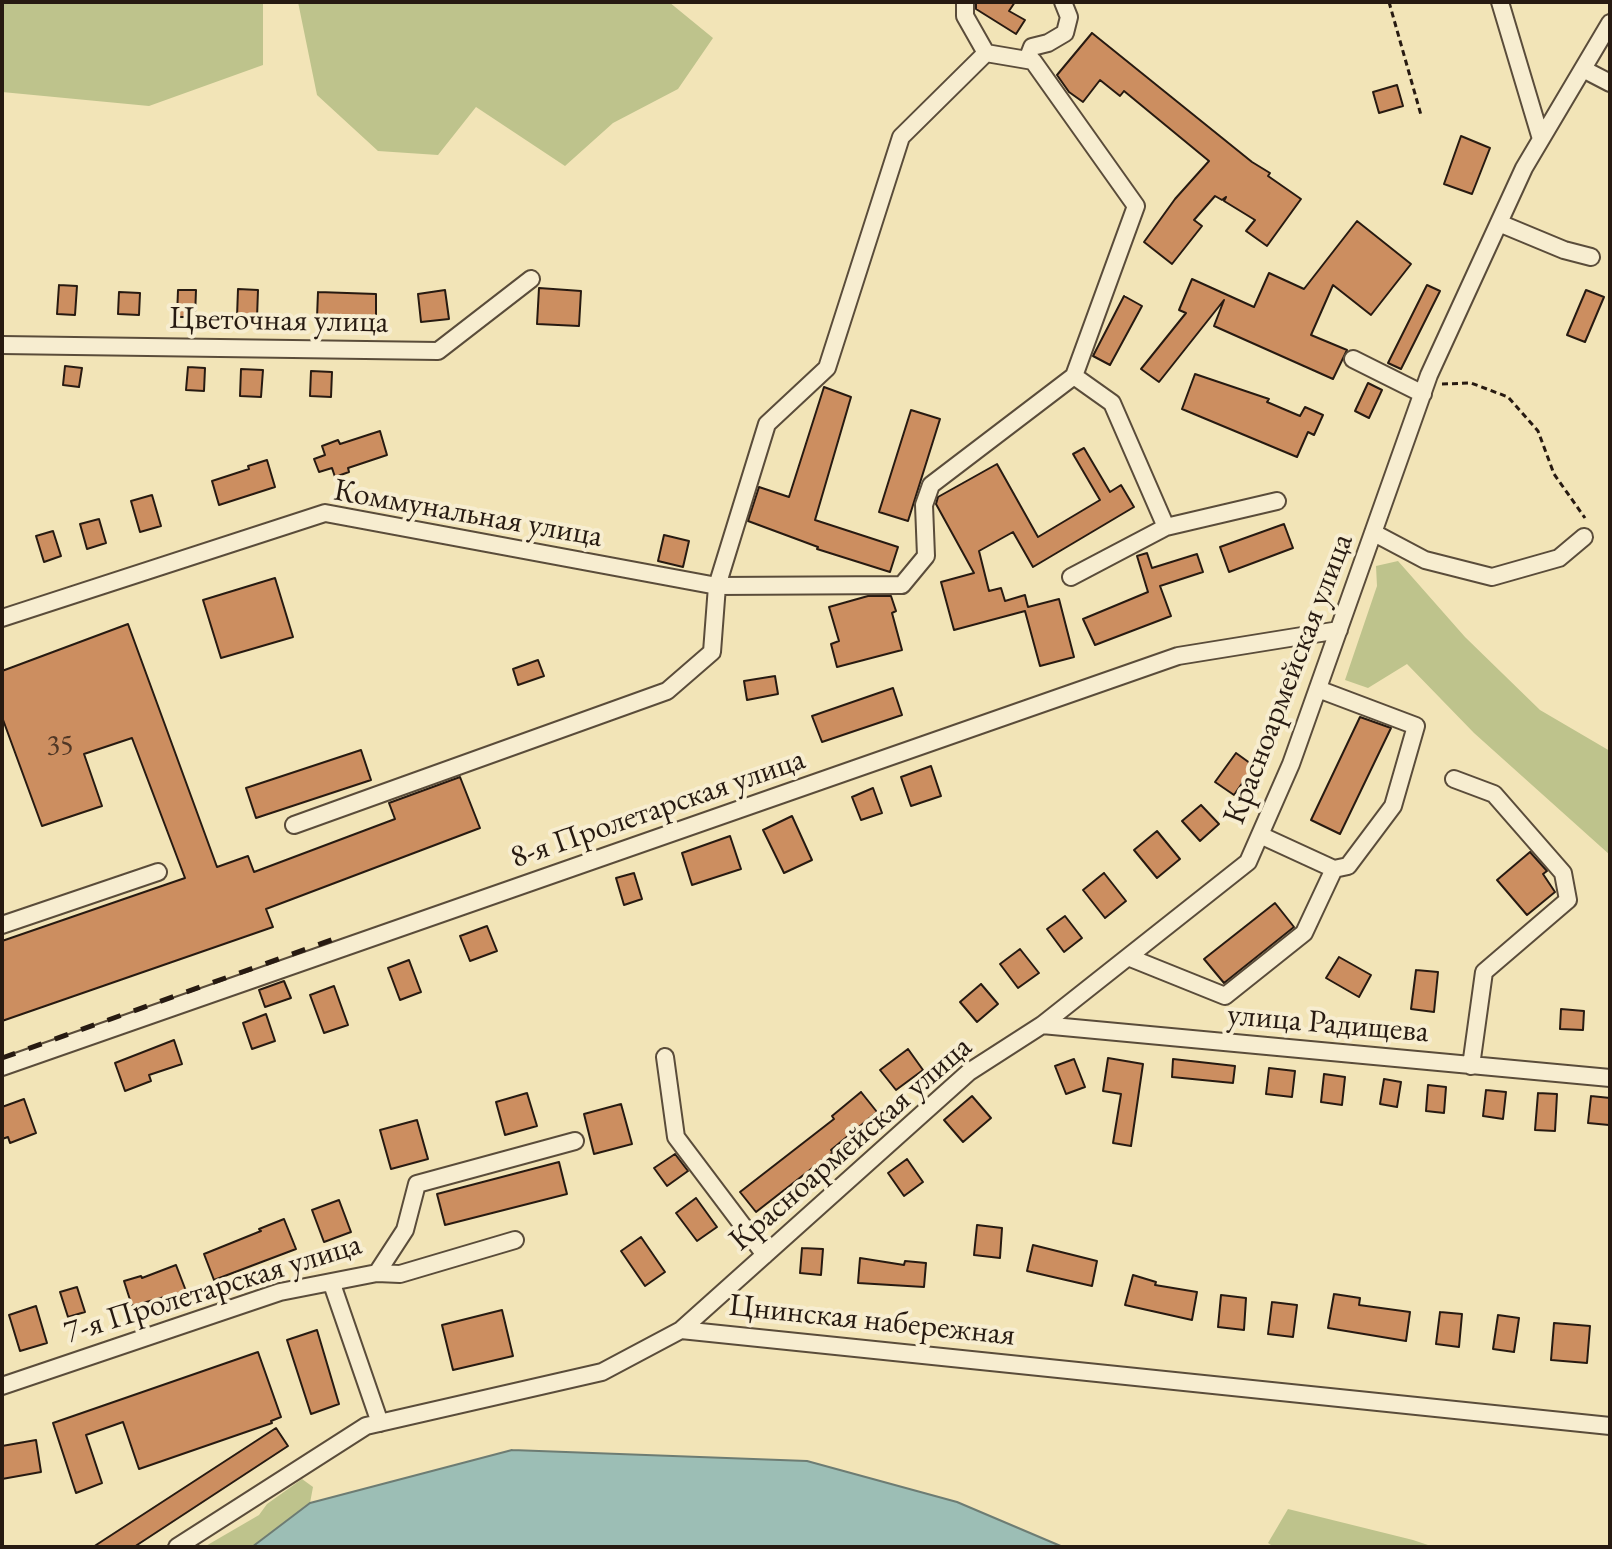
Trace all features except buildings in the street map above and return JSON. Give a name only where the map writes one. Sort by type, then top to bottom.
[{"type":"street","points":[[965,2],[965,16],[986,53]]},
{"type":"street","points":[[1027,60],[1032,47],[1048,43],[1065,33],[1069,17],[1063,2]]},
{"type":"street","points":[[1500,2],[1541,139]]},
{"type":"street","name":"Красноармейская улица","points":[[681,1330],[969,1072],[1042,1025],[1248,862],[1291,764],[1424,389],[1524,168],[1610,23]]},
{"type":"street","points":[[986,53],[1033,61],[1136,206],[1074,376],[1112,403],[1166,527]]},
{"type":"street","points":[[294,825],[667,691],[712,652],[717,586],[767,424],[827,368],[901,137],[986,53]]},
{"type":"street","points":[[1583,69],[1610,83]]},
{"type":"street","points":[[1499,223],[1564,250],[1591,257]]},
{"type":"street","name":"Цветочная улица","points":[[2,345],[438,351],[531,279]]},
{"type":"street","points":[[1353,359],[1424,389]]},
{"type":"street","name":"Коммунальная улица","points":[[2,618],[325,513],[717,586],[902,585],[926,556],[924,505],[931,485],[1074,376]]},
{"type":"street","points":[[1071,577],[1166,527],[1277,501]]},
{"type":"street","points":[[1374,533],[1425,560],[1492,577],[1559,558],[1584,537]]},
{"type":"street","name":"8-я Пролетарская улица","points":[[2,1067],[1178,656],[1339,630]]},
{"type":"street","points":[[1260,835],[1334,869],[1348,866],[1393,806],[1416,726],[1318,689]]},
{"type":"street","points":[[1454,779],[1494,794],[1563,873],[1568,900],[1484,972],[1471,1066]]},
{"type":"street","points":[[1128,957],[1225,996],[1304,933],[1334,869]]},
{"type":"street","points":[[2,925],[158,872]]},
{"type":"street","name":"улица Радищева","points":[[1042,1025],[1610,1078]]},
{"type":"street","points":[[665,1057],[676,1137],[765,1255]]},
{"type":"street","name":"7-я Пролетарская улица","points":[[2,1386],[280,1292],[377,1273],[405,1230],[417,1184],[575,1141]]},
{"type":"street","points":[[377,1273],[400,1274],[515,1240]]},
{"type":"street","points":[[332,1284],[380,1423]]},
{"type":"street","name":"Цнинская набережная","points":[[177,1547],[366,1426],[602,1372],[681,1330],[1610,1426]]},
{"type":"path","points":[[1389,2],[1421,115]]},
{"type":"path","points":[[1424,389],[1471,383],[1508,397],[1538,431],[1554,474],[1585,518]]},
{"type":"green space","points":[[2,2],[263,2],[263,65],[149,106],[2,92]]},
{"type":"green space","points":[[298,2],[669,2],[713,38],[678,89],[613,123],[565,166],[476,107],[438,155],[378,151],[317,95]]},
{"type":"green space","points":[[1398,561],[1465,637],[1540,710],[1610,751],[1610,855],[1474,733],[1407,664],[1368,688],[1345,680],[1377,586],[1376,566]]},
{"type":"green space","points":[[302,1479],[313,1487],[310,1503],[252,1547],[204,1547],[259,1515],[267,1504]]},
{"type":"green space","points":[[1288,1509],[1434,1547],[1274,1547],[1268,1543]]},
{"type":"water","points":[[512,1450],[807,1461],[957,1502],[1063,1547],[252,1547],[310,1503]]},
{"type":"railway","points":[[2,1058],[337,938]]}]
